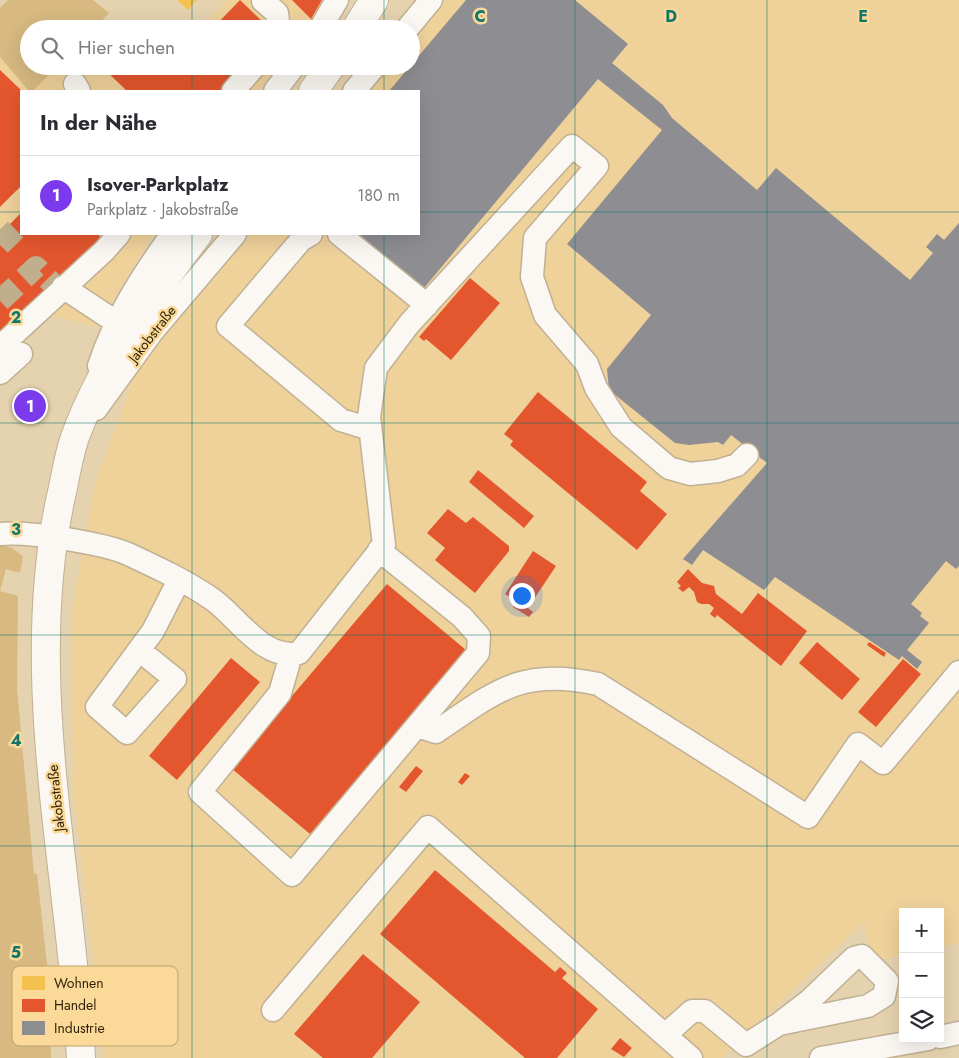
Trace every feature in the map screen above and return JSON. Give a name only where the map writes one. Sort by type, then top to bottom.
[{"type":"main road","points":[[362,20],[374,0]]},
{"type":"main road","points":[[314,90],[325,75]]},
{"type":"main road","points":[[75,438],[109,362],[128,330],[197,235]]},
{"type":"main road","name":"Jakobstraße","points":[[75,438],[52,538],[48,584],[46,668],[52,770],[75,966]]},
{"type":"street","points":[[325,20],[337,0]]},
{"type":"street","points":[[414,20],[431,0]]},
{"type":"street","points":[[264,1],[277,13],[278,20]]},
{"type":"street","points":[[234,90],[247,75]]},
{"type":"street","points":[[276,90],[287,75]]},
{"type":"street","points":[[355,90],[367,75]]},
{"type":"street","points":[[0,534],[87,543],[125,552],[213,599],[240,626],[266,646],[281,654],[291,655],[299,653],[384,545],[369,417],[376,368],[426,305],[572,146],[597,166],[535,238],[532,277],[545,315],[587,364],[596,388],[620,427],[669,468],[690,474],[718,472],[737,465],[747,455]]},
{"type":"street","name":"Jakobstraße","points":[[75,438],[107,317],[147,269],[171,235]]},
{"type":"street","name":"Jakobstraße","points":[[75,438],[152,332],[234,235]]},
{"type":"street","points":[[309,235],[301,240],[228,326],[341,420],[370,429]]},
{"type":"street","points":[[340,235],[426,305]]},
{"type":"street","points":[[0,347],[58,287],[113,236]]},
{"type":"street","points":[[58,287],[107,317]]},
{"type":"street","points":[[0,372],[21,354]]},
{"type":"street","points":[[291,655],[280,693],[200,792],[292,875],[478,654],[480,636],[462,617],[379,550]]},
{"type":"street","points":[[139,650],[153,632],[180,580]]},
{"type":"street","points":[[417,726],[436,732],[483,700],[514,684],[547,678],[573,679],[598,684],[808,817],[858,744],[884,763],[959,672]]},
{"type":"street","points":[[273,1010],[428,827],[691,1058]]},
{"type":"street","points":[[665,1035],[692,1010],[705,1011],[746,1045],[779,1024]]},
{"type":"street","points":[[944,1036],[959,1033]]},
{"type":"street","points":[[822,1058],[906,1043]]},
{"type":"shaded area","points":[[8,0],[93,0],[109,13],[102,20],[20,20],[20,75],[48,75],[34,90],[28,90],[0,57],[0,8]]},
{"type":"shaded area","points":[[227,0],[323,0],[311,20],[208,20]]},
{"type":"shaded area","points":[[446,0],[959,0],[959,943],[944,946],[944,908],[899,908],[899,956],[873,962],[864,922],[722,1058],[104,1058],[103,1046],[178,1046],[178,966],[93,966],[73,787],[72,612],[94,486],[136,371],[250,235],[420,235],[420,90],[371,90],[383,75],[420,75],[420,30]]},
{"type":"shaded area","points":[[0,57],[28,90],[20,90],[20,235],[152,235],[96,327],[58,317],[48,317],[0,361]]},
{"type":"shaded area","points":[[48,75],[270,75],[259,90],[34,90]]},
{"type":"shaded area","points":[[0,545],[12,548],[23,556],[20,573],[6,569],[0,591]]},
{"type":"shaded area","points":[[0,591],[18,596],[17,688],[34,874],[37,874],[47,966],[12,966],[12,1046],[51,1046],[51,1058],[0,1058]]},
{"type":"building: Wohnen","points":[[177,0],[197,0],[188,10]]},
{"type":"building: Handel","points":[[240,0],[261,20],[221,20]]},
{"type":"building: Handel","points":[[292,0],[322,0],[311,19]]},
{"type":"building: Handel","points":[[0,70],[21,90],[20,187],[0,207]]},
{"type":"building: Handel","points":[[110,75],[239,75],[224,90],[126,90]]},
{"type":"building: Handel","points":[[20,214],[20,235],[98,235],[101,237],[0,336],[0,234]]},
{"type":"building: Handel","points":[[470,278],[500,303],[451,360],[426,339],[424,341],[419,337]]},
{"type":"building: Handel","points":[[538,392],[647,482],[640,491],[667,514],[637,550],[510,445],[513,441],[504,434]]},
{"type":"building: Handel","points":[[478,470],[534,516],[524,528],[469,482]]},
{"type":"building: Handel","points":[[448,509],[466,523],[473,517],[509,546],[509,551],[475,593],[435,560],[445,548],[427,533]]},
{"type":"building: Handel","points":[[533,551],[556,566],[528,608],[533,612],[529,617],[513,607],[515,600],[505,594]]},
{"type":"building: Handel","points":[[688,569],[702,583],[714,586],[716,594],[742,614],[758,593],[807,631],[781,666],[717,615],[715,618],[710,614],[714,608],[709,604],[697,602],[694,592],[689,587],[683,592],[678,588],[681,586],[677,582]]},
{"type":"building: Handel","points":[[387,584],[466,650],[310,834],[231,768]]},
{"type":"building: Handel","points":[[817,642],[860,679],[842,700],[799,663]]},
{"type":"building: Handel","points":[[869,642],[886,653],[884,657],[867,645]]},
{"type":"building: Handel","points":[[231,658],[260,682],[177,780],[149,756]]},
{"type":"building: Handel","points":[[903,659],[921,674],[876,727],[858,712]]},
{"type":"building: Handel","points":[[416,766],[423,771],[406,792],[399,787]]},
{"type":"building: Handel","points":[[465,773],[470,776],[462,785],[458,782]]},
{"type":"building: Handel","points":[[435,870],[555,972],[560,967],[567,973],[562,978],[598,1009],[557,1058],[525,1058],[380,934]]},
{"type":"building: Handel","points":[[363,954],[420,1002],[372,1058],[323,1058],[294,1034]]},
{"type":"building: Handel","points":[[620,1038],[632,1048],[624,1057],[611,1049]]},
{"type":"building: Industrie","points":[[466,0],[575,0],[628,44],[612,63],[663,105],[672,118],[757,190],[776,168],[910,280],[933,253],[926,247],[937,234],[944,240],[959,223],[959,566],[956,569],[946,561],[911,604],[922,613],[920,616],[929,623],[907,650],[922,662],[917,669],[902,656],[899,660],[775,577],[764,590],[703,550],[692,565],[683,559],[767,463],[731,435],[723,445],[718,442],[689,445],[675,443],[609,390],[607,369],[651,315],[567,244],[662,130],[598,79],[424,288],[360,235],[420,235],[420,90],[390,90],[403,75],[420,75],[420,54]]},
{"type":"tunnel","points":[[0,245],[20,225]]},
{"type":"tunnel","points":[[0,301],[36,267],[53,284]]},
{"type":"place","name":"Isover-Parkplatz","points":[[30,406]]}]
